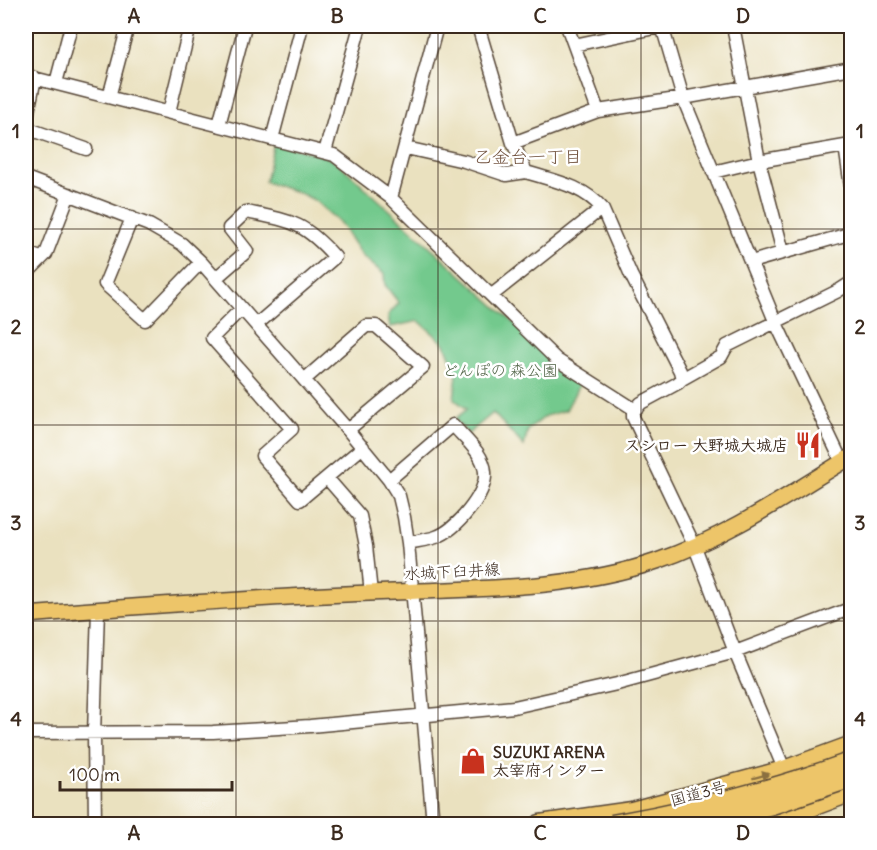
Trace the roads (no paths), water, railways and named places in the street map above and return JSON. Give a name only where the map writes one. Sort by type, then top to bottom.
[{"type":"highway","name":"国道3号","points":[[540,825],[632,810],[784,770],[852,745]]},
{"type":"highway","points":[[612,825],[767,789],[852,761]]},
{"type":"highway","points":[[697,825],[772,805],[852,778]]},
{"type":"highway","points":[[750,825],[804,818],[852,792]]},
{"type":"main road","name":"水城下臼井線","points":[[26,615],[541,584],[582,579],[655,562],[695,547],[738,526],[847,459]]},
{"type":"street","points":[[56,83],[71,26]]},
{"type":"street","points":[[109,97],[128,26]]},
{"type":"street","points":[[169,112],[190,26]]},
{"type":"street","points":[[219,125],[245,26]]},
{"type":"street","points":[[272,139],[302,26]]},
{"type":"street","points":[[326,152],[360,26]]},
{"type":"street","points":[[391,198],[437,26]]},
{"type":"street","points":[[478,26],[513,143],[526,172]]},
{"type":"street","points":[[567,26],[598,111]]},
{"type":"street","points":[[574,45],[663,26],[683,98],[775,321],[847,459]]},
{"type":"street","points":[[733,26],[759,161],[783,252]]},
{"type":"street","points":[[513,143],[598,111],[852,68]]},
{"type":"street","points":[[26,122],[30,77],[334,155],[391,198],[557,360],[634,409]]},
{"type":"street","points":[[26,128],[86,149]]},
{"type":"street","points":[[713,172],[759,161],[845,146],[852,194]]},
{"type":"street","points":[[406,148],[506,174],[526,172],[577,187],[594,199],[602,208],[631,275],[682,379]]},
{"type":"street","points":[[26,178],[132,218],[182,244],[216,278],[389,480],[399,496],[405,517],[434,825]]},
{"type":"street","points":[[26,274],[46,254],[69,194]]},
{"type":"street","points":[[492,295],[602,208]]},
{"type":"street","points":[[216,278],[247,251],[229,228],[246,212],[302,226],[318,237],[335,257],[256,325]]},
{"type":"street","points":[[132,218],[105,285],[145,320],[201,262]]},
{"type":"street","points":[[751,261],[852,233]]},
{"type":"street","points":[[26,253],[41,258]]},
{"type":"street","points":[[634,409],[721,357],[727,346],[852,282]]},
{"type":"street","points":[[241,309],[212,338],[292,429],[262,456],[300,500],[363,447]]},
{"type":"street","points":[[304,380],[366,326],[375,326],[423,367],[348,430]]},
{"type":"street","points":[[634,409],[633,417],[695,547],[735,652],[804,818]]},
{"type":"street","points":[[389,480],[453,426],[480,457],[485,472],[480,495],[461,518],[438,536],[408,543]]},
{"type":"street","points":[[327,478],[360,516],[371,593]]},
{"type":"street","points":[[26,733],[213,732],[310,726],[514,707],[617,684],[735,652],[852,608]]},
{"type":"street","points":[[94,825],[93,734],[98,609]]},
{"type":"place","name":"スシロー 大野城大城店","points":[[808,445]]},
{"type":"place","name":"SUZUKI ARENA 太宰府インター","points":[[473,761]]},
{"type":"district","name":"乙金台一丁目","points":[[528,156]]},
{"type":"park label","name":"どんぽの 森公園","points":[[500,370]]}]
